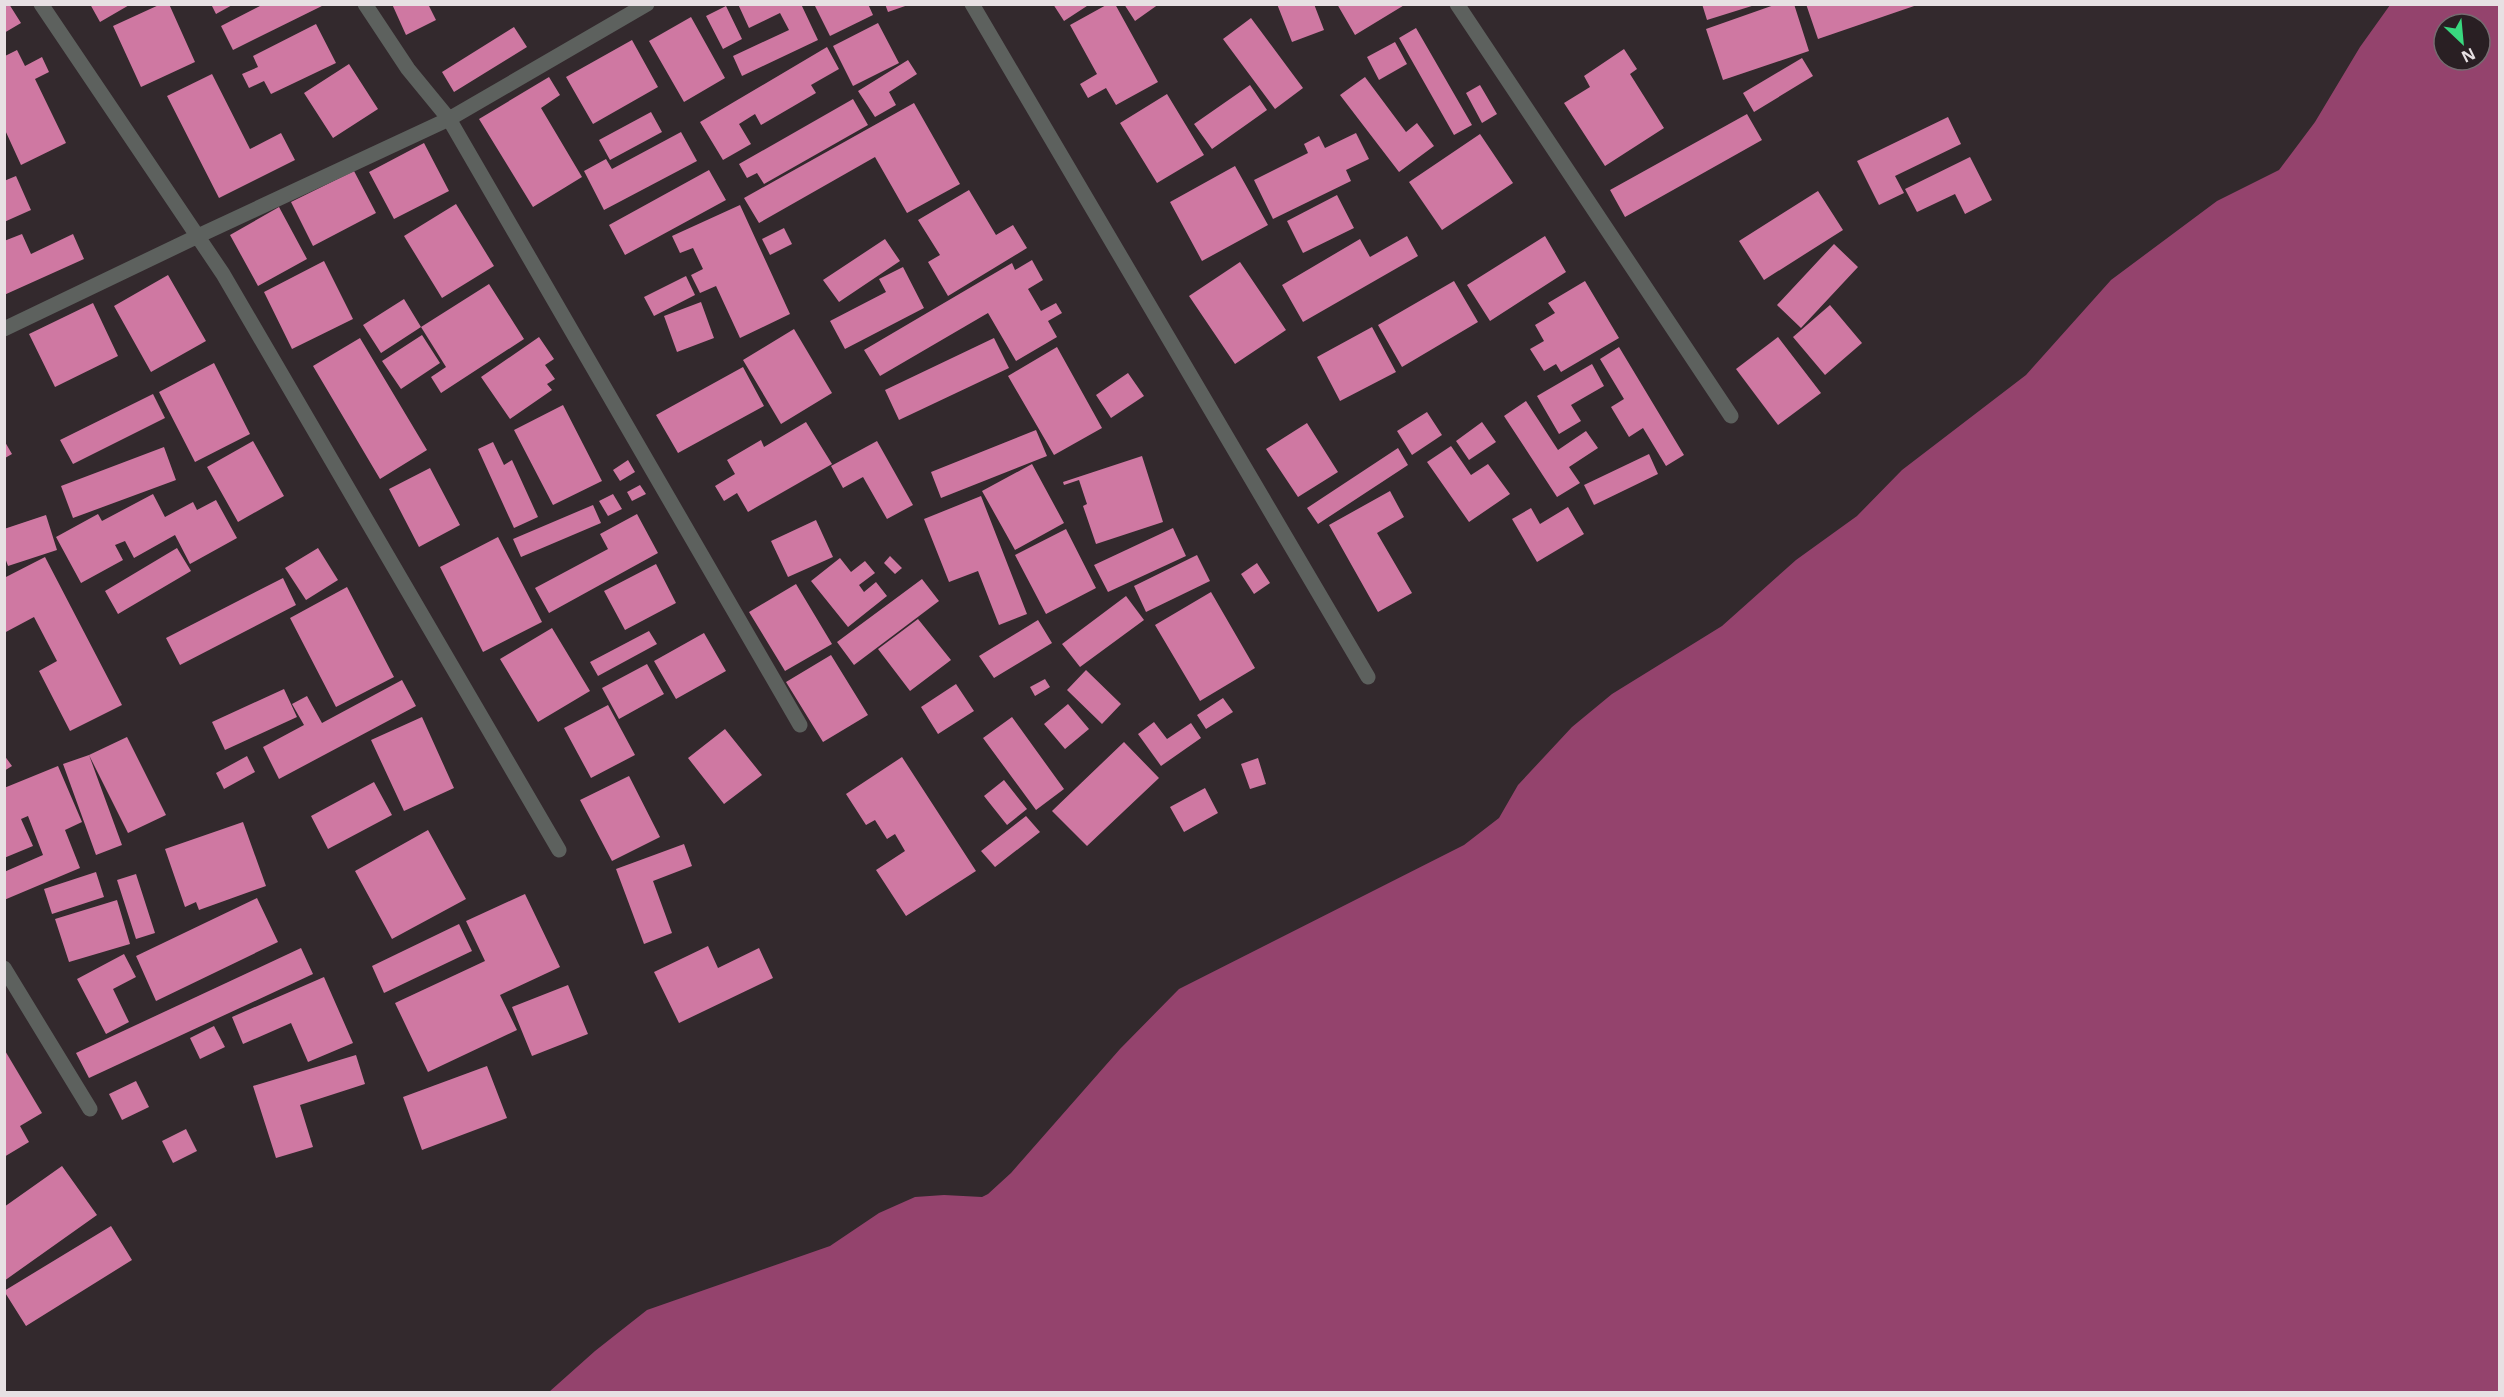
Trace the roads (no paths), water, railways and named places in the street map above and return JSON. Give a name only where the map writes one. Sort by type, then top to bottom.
[{"type":"street","points":[[41,4],[223,274],[559,850]]},
{"type":"street","points":[[365,4],[408,69],[449,119],[800,725]]},
{"type":"street","points":[[4,329],[449,119],[646,4]]},
{"type":"street","points":[[972,4],[1368,677]]},
{"type":"street","points":[[1457,4],[1731,416]]},
{"type":"street","points":[[4,968],[90,1109]]}]
